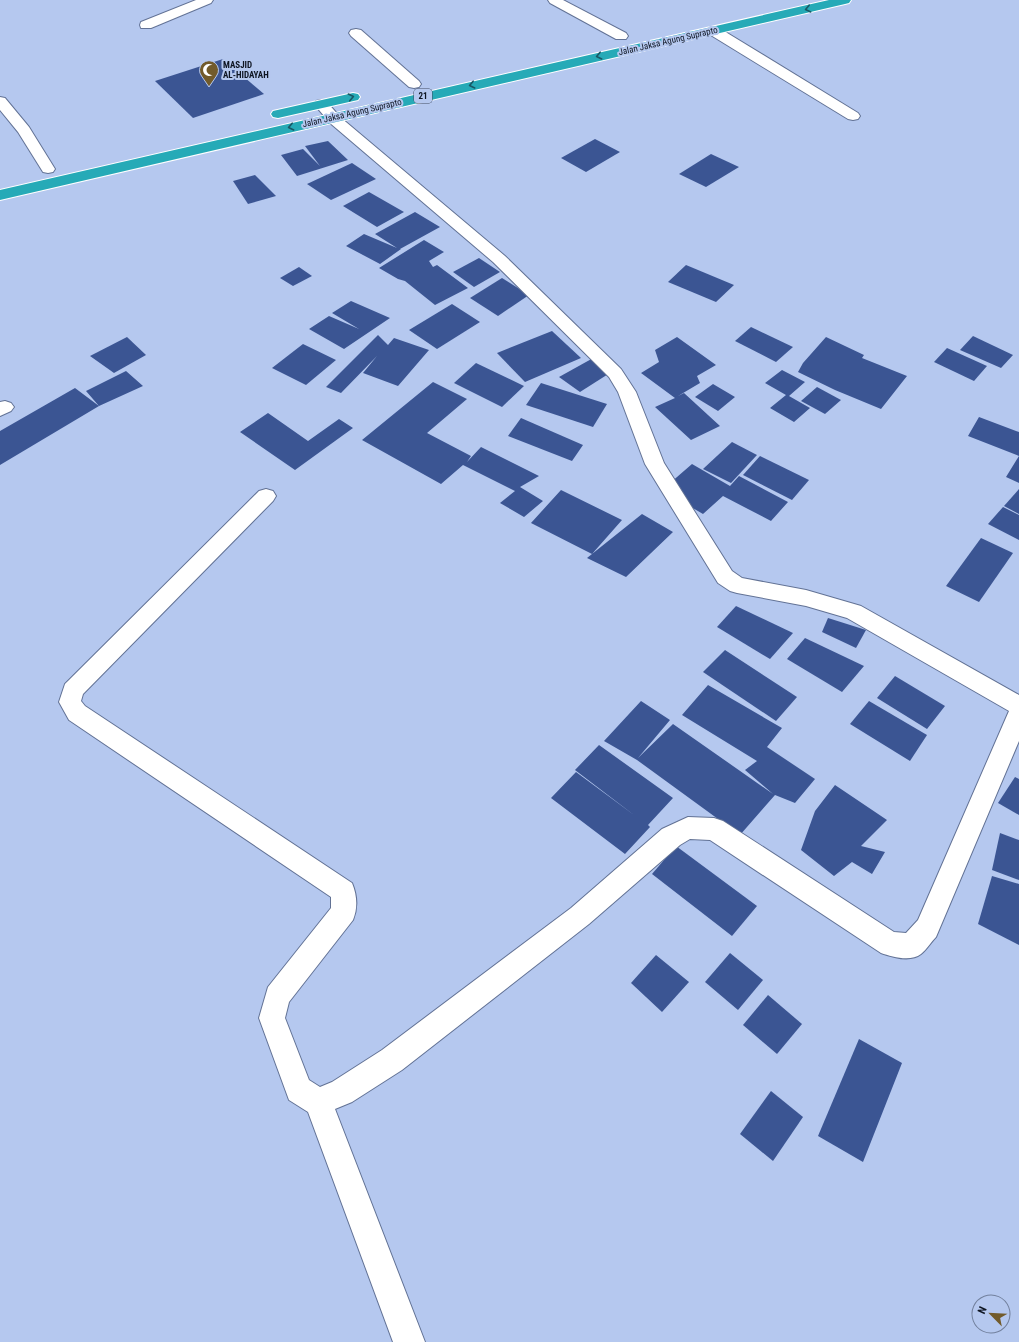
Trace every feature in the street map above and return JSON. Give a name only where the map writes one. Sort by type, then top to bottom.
[{"type":"highway","name":"Jalan Jaksa Agung Suprapto","points":[[0,195],[327,111],[714,31],[846,0]]},
{"type":"highway","name":"Jalan Jaksa Agung Suprapto","points":[[606,40],[636,33]]},
{"type":"highway","name":"Jalan Jaksa Agung Suprapto","points":[[399,87],[429,80]]},
{"type":"highway","name":"Jalan Jaksa Agung Suprapto","points":[[268,117],[327,111],[368,94]]},
{"type":"highway","points":[[41,171],[63,166]]},
{"type":"street","points":[[146,25],[207,0]]},
{"type":"street","points":[[554,0],[621,36]]},
{"type":"street","points":[[714,31],[853,116]]},
{"type":"street","points":[[356,33],[414,84]]},
{"type":"street","points":[[0,101],[24,130],[41,171]]},
{"type":"street","points":[[327,111],[499,259],[615,373],[627,392],[655,464],[725,576],[737,585],[806,598],[854,612],[1019,706]]},
{"type":"street","points":[[266,496],[73,690],[70,702],[77,713],[343,891],[344,912],[277,996],[272,1018],[299,1090],[318,1102],[409,1342]]},
{"type":"street","points":[[318,1102],[342,1092],[392,1060],[580,916],[671,837],[688,828],[714,829],[890,944],[911,946],[927,928],[1019,714]]},
{"type":"building","name":"MASJID AL-HIDAYAH","points":[[223,59],[264,94],[193,118],[155,81]]},
{"type":"building","points":[[595,139],[620,152],[586,172],[561,158]]},
{"type":"building","points":[[328,141],[348,160],[297,176],[281,155],[303,149],[320,166],[305,146]]},
{"type":"building","points":[[711,154],[739,167],[706,187],[679,174]]},
{"type":"building","points":[[352,163],[376,179],[331,200],[307,184]]},
{"type":"building","points":[[255,175],[276,196],[248,204],[233,181]]},
{"type":"building","points":[[369,192],[404,212],[377,227],[343,206]]},
{"type":"building","points":[[415,212],[440,227],[400,249],[380,264],[346,246],[364,234],[397,248],[375,234]]},
{"type":"building","points":[[424,240],[444,252],[429,261],[433,267],[437,265],[468,288],[435,305],[405,281],[398,279],[379,268]]},
{"type":"building","points":[[479,258],[500,272],[474,287],[453,272]]},
{"type":"building","points":[[686,265],[734,285],[716,302],[668,282]]},
{"type":"building","points":[[299,267],[312,276],[293,286],[280,278]]},
{"type":"building","points":[[502,278],[529,295],[498,316],[470,298]]},
{"type":"building","points":[[351,301],[390,318],[344,349],[309,329],[329,316],[359,329],[332,313]]},
{"type":"building","points":[[452,304],[480,322],[437,349],[409,330]]},
{"type":"building","points":[[751,327],[793,347],[776,362],[735,341]]},
{"type":"building","points":[[552,331],[581,358],[525,382],[497,353]]},
{"type":"building","points":[[378,335],[388,345],[394,338],[429,350],[398,386],[363,373],[377,356],[341,393],[326,387]]},
{"type":"building","points":[[973,336],[1013,355],[1001,368],[960,350]]},
{"type":"building","points":[[127,337],[146,355],[114,373],[90,356]]},
{"type":"building","points":[[677,337],[716,365],[697,376],[700,383],[678,396],[684,393],[720,426],[691,440],[655,407],[675,398],[641,373],[659,362],[655,350]]},
{"type":"building","points":[[826,337],[864,355],[862,358],[907,376],[881,409],[835,390],[798,372],[803,363]]},
{"type":"building","points":[[303,344],[336,360],[306,385],[272,368]]},
{"type":"building","points":[[947,348],[987,366],[974,381],[934,362]]},
{"type":"building","points":[[595,357],[613,371],[580,392],[559,377]]},
{"type":"building","points":[[476,363],[524,386],[502,407],[454,383]]},
{"type":"building","points":[[782,370],[805,382],[789,396],[810,408],[794,422],[770,408],[786,395],[765,383]]},
{"type":"building","points":[[126,371],[143,386],[99,406],[86,391]]},
{"type":"building","points":[[433,382],[467,399],[427,433],[471,456],[467,462],[481,447],[539,476],[520,487],[543,501],[524,517],[500,503],[515,491],[463,465],[441,484],[362,440]]},
{"type":"building","points":[[541,383],[607,404],[593,427],[526,405]]},
{"type":"building","points":[[713,384],[735,397],[718,411],[695,397]]},
{"type":"building","points":[[817,387],[841,400],[825,414],[801,401]]},
{"type":"building","points":[[75,388],[99,406],[0,465],[0,431]]},
{"type":"building","points":[[268,413],[308,441],[339,419],[353,428],[295,470],[240,432]]},
{"type":"building","points":[[979,417],[1019,432],[1019,456],[968,436]]},
{"type":"building","points":[[521,418],[583,445],[572,461],[508,436]]},
{"type":"building","points":[[732,442],[757,455],[731,483],[703,469]]},
{"type":"building","points":[[760,456],[809,480],[792,500],[743,475]]},
{"type":"building","points":[[1019,456],[1019,483],[1006,477]]},
{"type":"building","points":[[692,464],[730,486],[739,476],[788,502],[771,521],[723,496],[703,514],[662,490]]},
{"type":"building","points":[[1019,489],[1019,514],[1004,506]]},
{"type":"building","points":[[561,490],[622,520],[592,554],[531,523]]},
{"type":"building","points":[[1003,507],[1019,515],[1019,540],[988,524]]},
{"type":"building","points":[[642,514],[673,532],[626,577],[587,558]]},
{"type":"building","points":[[981,538],[1013,553],[979,602],[946,586]]},
{"type":"building","points":[[736,606],[793,633],[770,659],[717,627]]},
{"type":"building","points":[[828,618],[866,630],[856,648],[822,632]]},
{"type":"building","points":[[805,638],[864,666],[842,692],[787,659]]},
{"type":"building","points":[[725,650],[797,697],[776,721],[703,672]]},
{"type":"building","points":[[895,676],[945,706],[927,729],[877,698]]},
{"type":"building","points":[[708,685],[782,728],[767,747],[815,779],[795,803],[775,795],[740,835],[637,760],[604,741],[641,701],[670,720],[638,758],[673,724],[773,794],[745,770],[757,761],[682,715]]},
{"type":"building","points":[[869,701],[927,735],[910,761],[850,724]]},
{"type":"building","points":[[599,745],[673,798],[648,825],[650,827],[625,854],[551,798],[576,772],[634,815],[575,770]]},
{"type":"building","points":[[1015,777],[1019,779],[1019,815],[998,803]]},
{"type":"building","points":[[835,785],[887,820],[861,846],[885,852],[872,874],[852,862],[834,876],[801,850],[815,811]]},
{"type":"building","points":[[1000,833],[1019,840],[1019,880],[992,870]]},
{"type":"building","points":[[676,846],[757,906],[732,936],[652,874]]},
{"type":"building","points":[[992,876],[1019,884],[1019,945],[978,924]]},
{"type":"building","points":[[730,953],[763,980],[738,1010],[705,982]]},
{"type":"building","points":[[656,955],[689,982],[662,1012],[631,983]]},
{"type":"building","points":[[768,995],[802,1024],[777,1054],[743,1025]]},
{"type":"building","points":[[859,1039],[902,1063],[863,1162],[818,1136]]},
{"type":"building","points":[[771,1091],[803,1117],[773,1161],[740,1134]]},
{"type":"place","name":"MASJID AL-HIDAYAH","points":[[209,87]]}]
